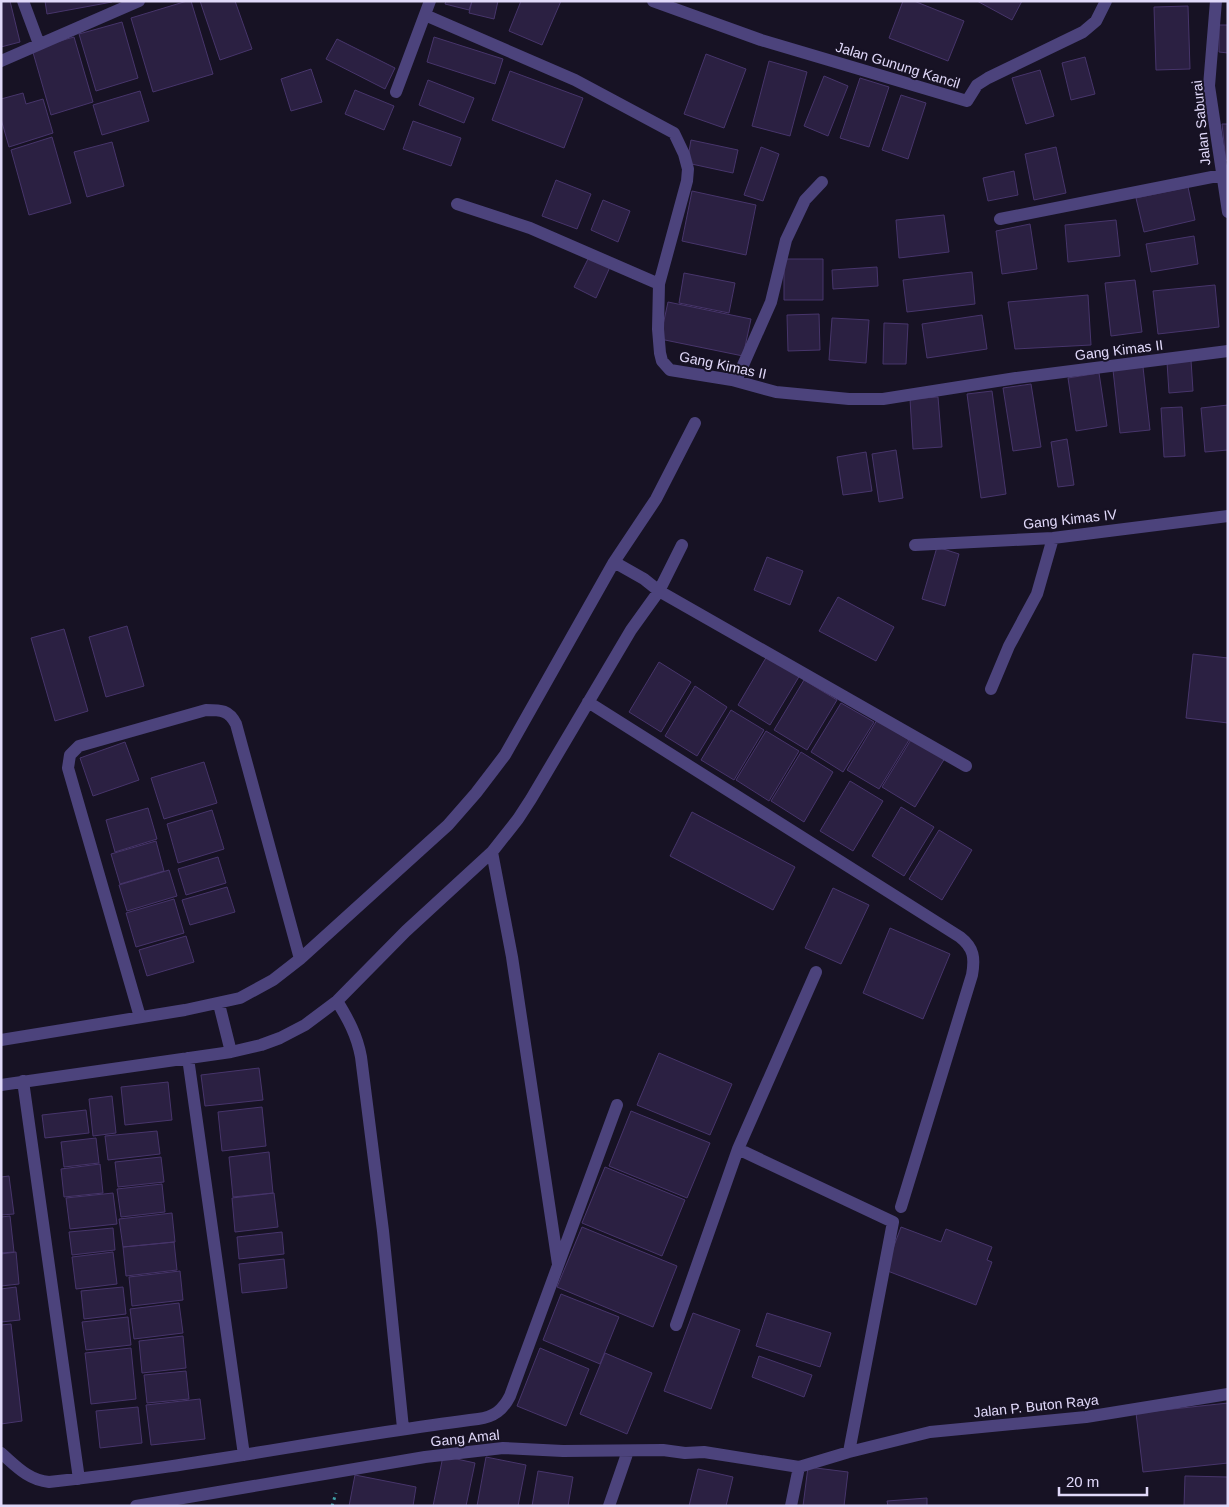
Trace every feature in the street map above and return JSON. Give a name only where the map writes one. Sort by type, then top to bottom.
[{"type":"street","points":[[23,1],[39,44]]},
{"type":"street","points":[[1,61],[139,1]]},
{"type":"street","points":[[396,92],[430,1]]},
{"type":"street","name":"Jalan Gunung Kancil","points":[[652,1],[761,40],[967,101],[977,85],[988,78],[1083,32],[1096,21],[1106,1]]},
{"type":"street","name":"Jalan Saburai","points":[[1216,1],[1209,86],[1228,212]]},
{"type":"street","name":"Gang Kimas II","points":[[425,16],[574,80],[674,133],[684,154],[688,175],[659,284],[658,329],[662,361],[670,370],[736,381],[776,392],[848,399],[883,399],[1016,378],[1228,351]]},
{"type":"street","points":[[1000,219],[1222,175]]},
{"type":"street","points":[[736,381],[771,302],[786,240],[806,200],[822,182]]},
{"type":"street","points":[[457,204],[530,228],[659,284]]},
{"type":"street","points":[[1,1040],[219,1004],[240,998],[257,990],[300,960],[448,824],[476,793],[505,755],[614,562],[656,499],[695,423]]},
{"type":"street","name":"Gang Kimas IV","points":[[915,545],[1052,538],[1228,516]]},
{"type":"street","points":[[991,689],[1009,646],[1038,594],[1052,538]]},
{"type":"street","points":[[1,1085],[231,1052],[261,1045],[305,1025],[337,1001],[406,931],[492,852],[518,819],[632,630],[659,591],[682,545]]},
{"type":"street","points":[[614,562],[644,579],[659,591],[966,766]]},
{"type":"street","points":[[588,702],[968,943],[973,952],[972,975],[901,1207]]},
{"type":"street","points":[[140,1017],[68,768],[70,755],[79,746],[206,710],[226,712],[232,716],[236,724],[300,960]]},
{"type":"street","points":[[492,852],[512,957],[558,1266]]},
{"type":"street","points":[[676,1325],[738,1149],[816,972]]},
{"type":"street","points":[[337,1001],[353,1026],[361,1057],[403,1428]]},
{"type":"street","points":[[219,1004],[231,1052]]},
{"type":"street","points":[[188,1058],[244,1455]]},
{"type":"street","points":[[23,1081],[79,1479]]},
{"type":"street","points":[[1,1453],[28,1476],[38,1481],[49,1482],[244,1455],[403,1428],[488,1418],[500,1412],[510,1396],[617,1105]]},
{"type":"street","points":[[738,1149],[893,1222],[849,1452]]},
{"type":"street","name":"Jalan P. Buton Raya","points":[[799,1468],[849,1452],[930,1432],[1086,1417],[1228,1394]]},
{"type":"street","name":"Gang Amal","points":[[136,1506],[426,1456],[503,1448],[704,1452],[799,1468]]},
{"type":"street","points":[[609,1506],[628,1451]]},
{"type":"street","points":[[791,1506],[799,1468]]},
{"type":"building","points":[[1,1],[10,1],[20,42],[1,47]]},
{"type":"building","points":[[45,1],[112,1],[112,2],[47,14]]},
{"type":"building","points":[[191,1],[213,74],[153,92],[131,18]]},
{"type":"building","points":[[200,1],[235,1],[252,49],[220,60]]},
{"type":"building","points":[[446,1],[472,1],[469,10],[445,4]]},
{"type":"building","points":[[472,1],[498,1],[494,19],[469,13]]},
{"type":"building","points":[[521,1],[561,1],[542,45],[509,31]]},
{"type":"building","points":[[903,1],[914,1],[964,21],[948,61],[889,38]]},
{"type":"building","points":[[977,1],[1022,1],[1012,20]]},
{"type":"building","points":[[1188,6],[1190,69],[1156,70],[1154,7]]},
{"type":"building","points":[[122,22],[138,78],[96,91],[79,34]]},
{"type":"building","points":[[1219,25],[1228,25],[1228,53],[1219,52]]},
{"type":"building","points":[[74,37],[93,102],[51,115],[32,49]]},
{"type":"building","points":[[434,37],[503,59],[495,84],[427,62]]},
{"type":"building","points":[[337,39],[395,68],[385,89],[326,59]]},
{"type":"building","points":[[706,54],[746,69],[724,128],[684,114]]},
{"type":"building","points":[[1085,57],[1095,94],[1071,100],[1062,63]]},
{"type":"building","points":[[769,61],[807,72],[790,136],[752,126]]},
{"type":"building","points":[[311,69],[322,102],[291,111],[281,79]]},
{"type":"building","points":[[1040,70],[1054,116],[1026,124],[1012,78]]},
{"type":"building","points":[[510,71],[583,98],[564,148],[492,120]]},
{"type":"building","points":[[824,76],[848,86],[828,136],[804,126]]},
{"type":"building","points":[[860,78],[889,87],[869,147],[840,138]]},
{"type":"building","points":[[428,80],[474,98],[464,123],[419,105]]},
{"type":"building","points":[[355,90],[394,106],[384,130],[345,114]]},
{"type":"building","points":[[140,91],[149,121],[102,135],[93,105]]},
{"type":"building","points":[[23,93],[26,104],[43,99],[53,133],[9,147],[1,119],[1,99]]},
{"type":"building","points":[[901,95],[926,103],[908,159],[882,150]]},
{"type":"building","points":[[413,121],[461,138],[451,166],[403,149]]},
{"type":"building","points":[[1222,124],[1228,124],[1228,160],[1226,161]]},
{"type":"building","points":[[52,137],[71,203],[29,215],[11,150]]},
{"type":"building","points":[[691,140],[738,150],[733,173],[687,163]]},
{"type":"building","points":[[112,142],[124,186],[87,197],[74,152]]},
{"type":"building","points":[[761,147],[779,154],[763,201],[744,195]]},
{"type":"building","points":[[1056,147],[1066,193],[1034,200],[1025,154]]},
{"type":"building","points":[[1014,171],[1018,195],[988,201],[983,178]]},
{"type":"building","points":[[556,180],[591,194],[577,229],[542,216]]},
{"type":"building","points":[[1188,187],[1195,220],[1144,232],[1136,198]]},
{"type":"building","points":[[692,191],[756,205],[746,255],[682,241]]},
{"type":"building","points":[[603,200],[630,211],[618,242],[591,230]]},
{"type":"building","points":[[944,215],[949,252],[899,258],[896,220]]},
{"type":"building","points":[[1116,220],[1120,256],[1068,262],[1065,225]]},
{"type":"building","points":[[1030,224],[1037,269],[1002,274],[996,231]]},
{"type":"building","points":[[1194,236],[1198,264],[1151,272],[1146,244]]},
{"type":"building","points":[[589,257],[610,267],[596,298],[574,287]]},
{"type":"building","points":[[784,259],[823,259],[823,300],[784,300]]},
{"type":"building","points":[[877,267],[878,286],[833,289],[832,270]]},
{"type":"building","points":[[972,272],[975,304],[907,312],[903,280]]},
{"type":"building","points":[[684,273],[735,283],[729,313],[679,303]]},
{"type":"building","points":[[1135,280],[1142,332],[1111,336],[1105,283]]},
{"type":"building","points":[[1215,285],[1219,327],[1158,334],[1153,291]]},
{"type":"building","points":[[1088,295],[1091,345],[1015,349],[1008,302]]},
{"type":"building","points":[[668,302],[751,319],[743,356],[660,339]]},
{"type":"building","points":[[819,314],[820,350],[788,351],[787,315]]},
{"type":"building","points":[[982,315],[987,349],[927,358],[922,324]]},
{"type":"building","points":[[832,318],[869,320],[866,363],[829,360]]},
{"type":"building","points":[[884,323],[908,324],[906,364],[883,364]]},
{"type":"building","points":[[1191,360],[1193,391],[1169,393],[1167,362]]},
{"type":"building","points":[[1143,367],[1150,430],[1120,433],[1113,370]]},
{"type":"building","points":[[1099,373],[1107,426],[1076,431],[1068,378]]},
{"type":"building","points":[[1031,384],[1041,447],[1013,451],[1003,388]]},
{"type":"building","points":[[992,391],[1006,494],[981,498],[967,394]]},
{"type":"building","points":[[938,397],[942,447],[913,449],[910,399]]},
{"type":"building","points":[[1228,405],[1228,450],[1205,452],[1201,408]]},
{"type":"building","points":[[1182,407],[1185,456],[1164,457],[1161,408]]},
{"type":"building","points":[[1067,439],[1074,485],[1058,487],[1051,442]]},
{"type":"building","points":[[896,450],[903,498],[879,502],[872,454]]},
{"type":"building","points":[[866,452],[872,491],[843,495],[837,457]]},
{"type":"building","points":[[937,547],[959,554],[945,606],[922,599]]},
{"type":"building","points":[[767,557],[803,571],[790,605],[754,590]]},
{"type":"building","points":[[838,597],[894,627],[876,661],[819,631]]},
{"type":"building","points":[[127,626],[144,686],[106,697],[89,637]]},
{"type":"building","points":[[64,629],[88,711],[55,721],[31,638]]},
{"type":"building","points":[[1193,654],[1228,658],[1228,723],[1186,718]]},
{"type":"building","points":[[767,656],[800,675],[770,725],[738,705]]},
{"type":"building","points":[[659,662],[691,682],[661,732],[629,712]]},
{"type":"building","points":[[804,680],[837,700],[807,750],[774,730]]},
{"type":"building","points":[[695,686],[727,707],[697,756],[665,736]]},
{"type":"building","points":[[841,703],[874,722],[843,772],[811,752]]},
{"type":"building","points":[[731,710],[764,730],[734,780],[701,760]]},
{"type":"building","points":[[877,720],[909,740],[879,789],[847,770]]},
{"type":"building","points":[[766,731],[799,751],[769,801],[736,780]]},
{"type":"building","points":[[912,738],[945,758],[915,807],[882,787]]},
{"type":"building","points":[[125,742],[139,780],[93,796],[80,758]]},
{"type":"building","points":[[801,752],[833,772],[804,822],[771,801]]},
{"type":"building","points":[[204,762],[217,803],[164,819],[151,778]]},
{"type":"building","points":[[850,781],[883,801],[853,851],[820,831]]},
{"type":"building","points":[[901,807],[934,827],[904,876],[872,856]]},
{"type":"building","points":[[148,808],[157,839],[115,852],[106,820]]},
{"type":"building","points":[[212,810],[224,849],[178,863],[167,824]]},
{"type":"building","points":[[692,812],[795,867],[773,910],[670,856]]},
{"type":"building","points":[[939,830],[972,850],[942,900],[909,879]]},
{"type":"building","points":[[156,841],[164,871],[120,884],[111,854]]},
{"type":"building","points":[[218,857],[226,883],[186,895],[178,869]]},
{"type":"building","points":[[169,870],[177,896],[127,911],[119,885]]},
{"type":"building","points":[[227,887],[235,912],[190,925],[182,900]]},
{"type":"building","points":[[833,888],[869,905],[841,964],[805,948]]},
{"type":"building","points":[[174,899],[184,933],[136,947],[126,913]]},
{"type":"building","points":[[890,928],[950,954],[923,1019],[863,993]]},
{"type":"building","points":[[186,936],[194,962],[147,976],[139,950]]},
{"type":"building","points":[[659,1053],[732,1084],[710,1135],[637,1105]]},
{"type":"building","points":[[259,1068],[263,1100],[205,1106],[201,1075]]},
{"type":"building","points":[[168,1082],[172,1120],[125,1125],[121,1087]]},
{"type":"building","points":[[112,1096],[116,1133],[93,1136],[89,1099]]},
{"type":"building","points":[[262,1107],[266,1146],[222,1151],[218,1112]]},
{"type":"building","points":[[86,1110],[89,1133],[45,1138],[42,1115]]},
{"type":"building","points":[[631,1111],[710,1143],[687,1198],[609,1166]]},
{"type":"building","points":[[157,1131],[160,1154],[108,1160],[105,1136]]},
{"type":"building","points":[[96,1138],[99,1163],[64,1167],[61,1142]]},
{"type":"building","points":[[269,1152],[273,1193],[233,1197],[229,1157]]},
{"type":"building","points":[[161,1157],[164,1182],[118,1187],[115,1162]]},
{"type":"building","points":[[100,1164],[103,1193],[64,1197],[61,1169]]},
{"type":"building","points":[[605,1167],[685,1200],[662,1256],[582,1223]]},
{"type":"building","points":[[9,1176],[14,1214],[1,1215],[1,1177]]},
{"type":"building","points":[[162,1184],[165,1212],[121,1217],[117,1189]]},
{"type":"building","points":[[113,1193],[117,1224],[70,1229],[66,1198]]},
{"type":"building","points":[[274,1193],[278,1227],[235,1232],[232,1198]]},
{"type":"building","points":[[172,1213],[175,1242],[123,1247],[119,1219]]},
{"type":"building","points":[[10,1216],[14,1252],[1,1253],[1,1217]]},
{"type":"building","points":[[582,1227],[677,1266],[653,1327],[557,1287]]},
{"type":"building","points":[[901,1227],[941,1242],[946,1229],[992,1247],[987,1260],[992,1262],[976,1305],[885,1270]]},
{"type":"building","points":[[113,1228],[115,1250],[72,1255],[69,1232]]},
{"type":"building","points":[[282,1232],[284,1254],[239,1259],[237,1237]]},
{"type":"building","points":[[174,1242],[177,1270],[126,1276],[123,1247]]},
{"type":"building","points":[[16,1252],[19,1284],[1,1286],[1,1254]]},
{"type":"building","points":[[113,1252],[117,1284],[76,1289],[72,1257]]},
{"type":"building","points":[[284,1259],[287,1288],[242,1293],[239,1264]]},
{"type":"building","points":[[180,1271],[183,1300],[132,1306],[129,1277]]},
{"type":"building","points":[[16,1287],[20,1320],[1,1322],[1,1289]]},
{"type":"building","points":[[123,1287],[126,1314],[84,1319],[81,1291]]},
{"type":"building","points":[[561,1294],[619,1317],[600,1364],[543,1340]]},
{"type":"building","points":[[179,1303],[183,1333],[134,1339],[130,1309]]},
{"type":"building","points":[[693,1313],[740,1330],[711,1409],[664,1391]]},
{"type":"building","points":[[767,1313],[831,1333],[820,1367],[756,1346]]},
{"type":"building","points":[[128,1317],[131,1345],[86,1350],[82,1322]]},
{"type":"building","points":[[11,1324],[22,1421],[1,1424],[1,1325]]},
{"type":"building","points":[[183,1336],[186,1368],[142,1373],[139,1341]]},
{"type":"building","points":[[131,1348],[136,1399],[91,1404],[85,1353]]},
{"type":"building","points":[[540,1348],[589,1369],[566,1426],[517,1406]]},
{"type":"building","points":[[605,1353],[652,1373],[627,1434],[580,1414]]},
{"type":"building","points":[[759,1356],[812,1375],[804,1397],[752,1377]]},
{"type":"building","points":[[186,1371],[189,1399],[147,1403],[144,1375]]},
{"type":"building","points":[[200,1399],[205,1439],[151,1445],[146,1405]]},
{"type":"building","points":[[1228,1403],[1228,1463],[1143,1472],[1136,1413]]},
{"type":"building","points":[[138,1407],[142,1443],[100,1448],[96,1411]]},
{"type":"building","points":[[443,1456],[475,1463],[466,1506],[433,1506]]},
{"type":"building","points":[[486,1457],[526,1465],[518,1506],[477,1506]]},
{"type":"building","points":[[808,1467],[848,1472],[844,1506],[803,1506]]},
{"type":"building","points":[[698,1469],[733,1477],[726,1506],[689,1506]]},
{"type":"building","points":[[538,1471],[573,1477],[568,1506],[532,1506]]},
{"type":"building","points":[[355,1475],[416,1487],[413,1506],[349,1506]]},
{"type":"building","points":[[1185,1476],[1228,1477],[1228,1506],[1184,1506]]},
{"type":"building","points":[[927,1498],[927,1506],[888,1506],[887,1501]]}]
